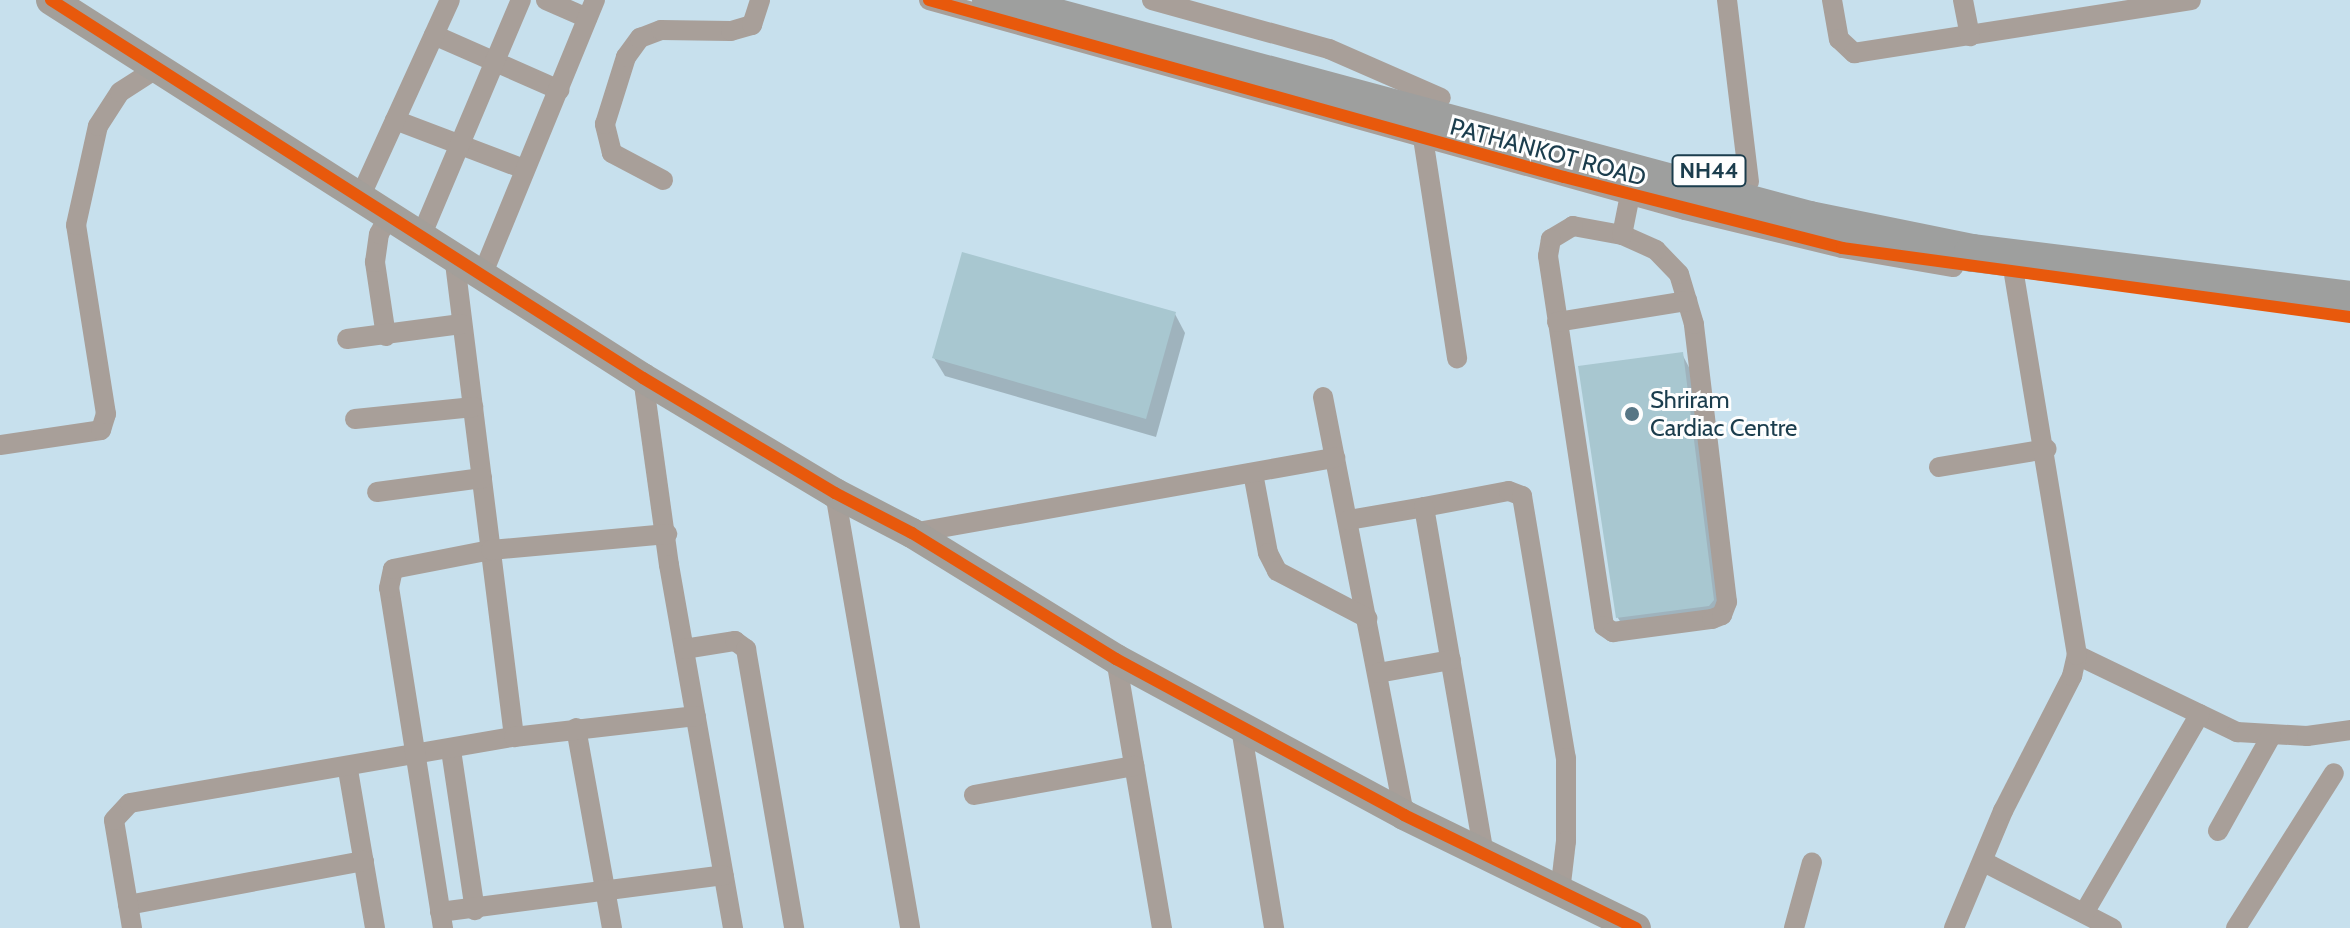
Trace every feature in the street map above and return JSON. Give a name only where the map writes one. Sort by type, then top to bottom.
[{"type":"highway","name":"PATHANKOT ROAD","points":[[991,0],[1809,220],[1973,253],[2350,300]]},
{"type":"highway","name":"NH44","points":[[1080,0],[1749,182],[1973,231],[2350,279]]},
{"type":"street","points":[[51,0],[361,195],[643,378],[835,493],[912,533],[1116,659],[1404,815],[1636,928]]},
{"type":"street","points":[[361,195],[450,0]]},
{"type":"street","points":[[422,234],[498,63],[521,0]]},
{"type":"street","points":[[483,273],[591,9],[546,0]]},
{"type":"street","points":[[663,180],[612,153],[605,124],[626,57],[640,38],[661,30],[731,31],[752,25],[760,0]]},
{"type":"street","points":[[929,0],[1630,195],[1842,248],[2014,276],[2350,317]]},
{"type":"street","points":[[1152,0],[1228,10],[1329,49],[1441,98]]},
{"type":"street","points":[[1727,0],[1749,182]]},
{"type":"street","points":[[1832,0],[1839,39],[1854,53],[2191,0]]},
{"type":"street","points":[[1963,0],[1970,36]]},
{"type":"street","points":[[434,35],[559,90]]},
{"type":"street","points":[[0,445],[101,430],[106,414],[76,225],[98,126],[120,92],[159,67]]},
{"type":"street","points":[[395,120],[524,169]]},
{"type":"street","points":[[1423,138],[1457,358]]},
{"type":"street","points":[[1622,235],[1630,195]]},
{"type":"street","points":[[386,336],[375,262],[379,234],[390,214]]},
{"type":"street","points":[[1573,226],[1622,235],[1656,250],[1679,274],[1694,324],[1727,602],[1722,615],[1712,619],[1613,632],[1604,626],[1548,256],[1551,239],[1573,226]]},
{"type":"street","points":[[454,255],[514,737]]},
{"type":"street","points":[[1954,928],[2024,768],[2072,676],[2077,655],[2046,449],[2014,276]]},
{"type":"street","points":[[1557,322],[1687,301]]},
{"type":"street","points":[[347,339],[461,324]]},
{"type":"street","points":[[643,378],[684,649],[733,928]]},
{"type":"street","points":[[1323,397],[1404,815]]},
{"type":"street","points":[[355,419],[473,407]]},
{"type":"street","points":[[1939,467],[2046,449]]},
{"type":"street","points":[[912,533],[1335,458]]},
{"type":"street","points":[[1253,473],[1268,553],[1277,571],[1367,618]]},
{"type":"street","points":[[377,492],[482,478]]},
{"type":"street","points":[[1349,520],[1509,491],[1522,496],[1567,770],[1560,892]]},
{"type":"street","points":[[835,493],[910,928]]},
{"type":"street","points":[[1424,507],[1484,853]]},
{"type":"street","points":[[667,534],[491,550],[400,565],[390,576],[442,920],[475,910],[724,875]]},
{"type":"street","points":[[684,649],[735,641],[746,649],[794,928]]},
{"type":"street","points":[[2077,655],[2237,732],[2271,736],[2350,730]]},
{"type":"street","points":[[1116,659],[1162,928]]},
{"type":"street","points":[[1378,673],[1451,660]]},
{"type":"street","points":[[2084,913],[2200,714]]},
{"type":"street","points":[[132,928],[116,840],[118,811],[156,797],[348,770],[514,737],[696,716]]},
{"type":"street","points":[[576,728],[612,928]]},
{"type":"street","points":[[1241,728],[1274,928]]},
{"type":"street","points":[[2218,831],[2271,736]]},
{"type":"street","points":[[451,750],[475,910]]},
{"type":"street","points":[[974,795],[1134,766]]},
{"type":"street","points":[[348,770],[375,928]]},
{"type":"street","points":[[2236,928],[2334,773]]},
{"type":"street","points":[[128,905],[364,861]]},
{"type":"street","points":[[1794,928],[1812,862]]},
{"type":"street","points":[[1984,862],[2112,928]]},
{"type":"building","points":[[962,252],[1176,312],[1146,419],[932,358]]},
{"type":"building","points":[[1683,352],[1714,600],[1709,606],[1616,618],[1578,366]]},
{"type":"cycle path","points":[[51,0],[643,378],[835,493],[912,533],[1116,659],[1404,815],[1636,928]]},
{"type":"cycle path","points":[[929,0],[1564,177],[1842,248],[2350,317]]},
{"type":"place","name":"Shriram Cardiac Centre","points":[[1632,414]]}]
